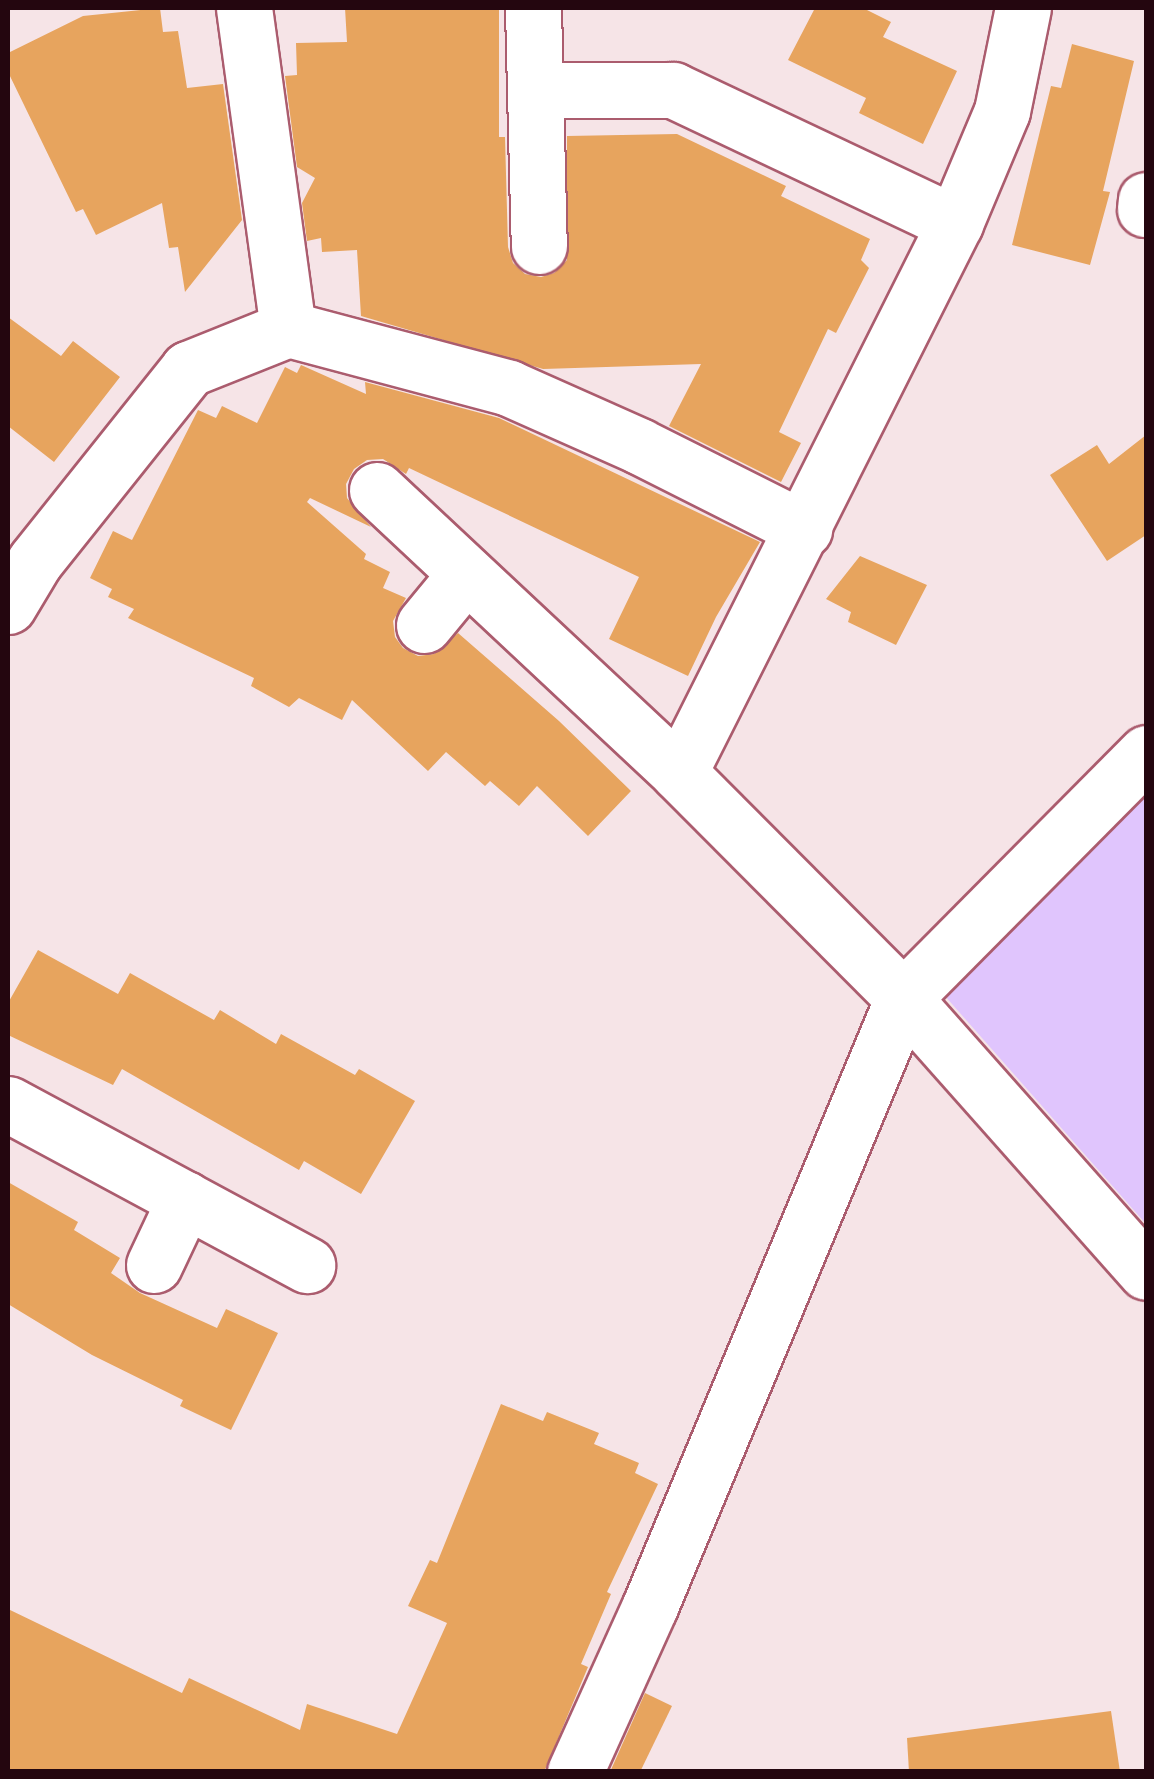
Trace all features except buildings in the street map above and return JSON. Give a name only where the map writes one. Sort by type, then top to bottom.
[{"type":"street","points":[[244,8],[288,329]]},
{"type":"street","points":[[533,8],[539,246]]},
{"type":"street","points":[[680,773],[955,224],[1002,111],[1023,8]]},
{"type":"street","points":[[536,90],[673,90],[955,224]]},
{"type":"street","points":[[8,606],[21,550],[188,370],[288,329],[509,388],[640,446],[804,528]]},
{"type":"street","points":[[377,490],[680,773],[903,998],[1146,1272]]},
{"type":"street","points":[[424,625],[466,574]]},
{"type":"street","points":[[575,1772],[650,1606],[903,998],[1146,753]]},
{"type":"street","points":[[8,1104],[307,1265]]},
{"type":"street","points":[[154,1266],[185,1199]]},
{"type":"shaded area","points":[[1146,782],[1146,1224],[937,987]]}]
